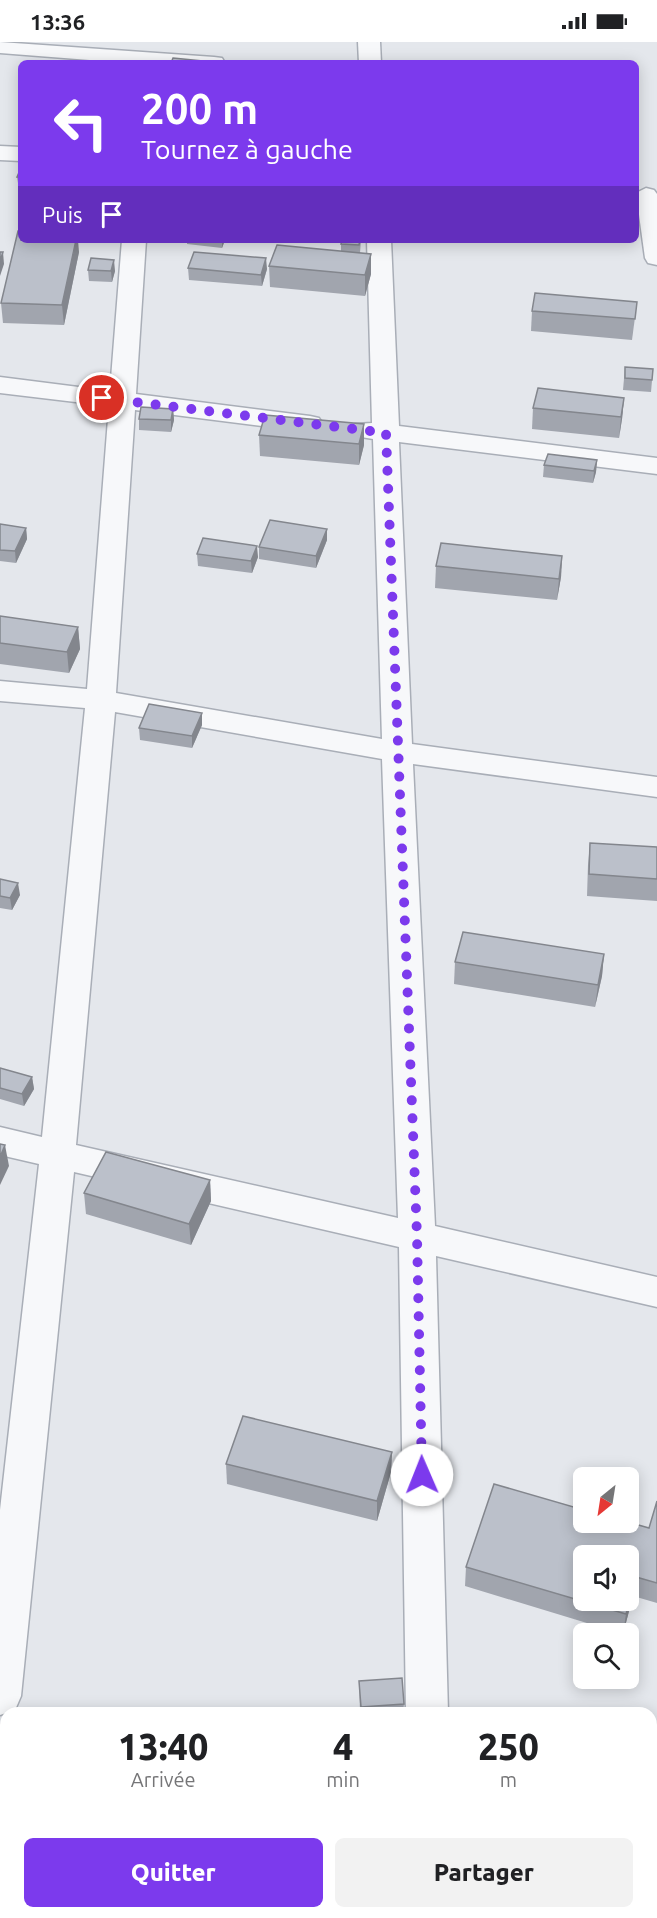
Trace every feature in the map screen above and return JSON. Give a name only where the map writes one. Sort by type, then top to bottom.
[{"type":"street","points":[[369,42],[370,60]]},
{"type":"street","points":[[0,47],[153,55],[191,60]]},
{"type":"street","points":[[0,153],[18,154]]},
{"type":"street","points":[[646,195],[657,258]]},
{"type":"street","points":[[0,1696],[58,1152],[101,700],[134,243]]},
{"type":"street","points":[[379,243],[417,1236],[427,1707]]},
{"type":"street","points":[[0,385],[657,466]]},
{"type":"street","points":[[0,691],[101,700],[397,752],[657,787]]},
{"type":"street","points":[[0,1141],[58,1152],[657,1292]]},
{"type":"building","points":[[18,231],[18,243],[75,243],[62,305],[1,303]]},
{"type":"building","points":[[341,243],[359,243],[359,245]]},
{"type":"building","points":[[277,245],[371,254],[365,275],[269,266]]},
{"type":"building","points":[[194,252],[266,258],[261,275],[188,268]]},
{"type":"building","points":[[91,258],[114,260],[111,271],[88,270]]},
{"type":"building","points":[[535,293],[637,302],[635,319],[532,311]]},
{"type":"building","points":[[625,367],[653,369],[652,380],[625,378]]},
{"type":"building","points":[[538,388],[624,398],[621,417],[533,408]]},
{"type":"building","points":[[141,407],[173,409],[171,420],[139,419]]},
{"type":"building","points":[[265,415],[364,424],[359,444],[259,435]]},
{"type":"building","points":[[548,454],[597,460],[594,471],[544,465]]},
{"type":"building","points":[[270,520],[327,529],[316,556],[259,547]]},
{"type":"building","points":[[0,524],[26,528],[15,551],[0,550]]},
{"type":"building","points":[[203,538],[257,546],[251,561],[197,554]]},
{"type":"building","points":[[441,543],[562,556],[559,579],[436,566]]},
{"type":"building","points":[[0,616],[78,627],[67,652],[0,643]]},
{"type":"building","points":[[149,704],[202,713],[192,736],[139,728]]},
{"type":"building","points":[[590,843],[657,847],[657,879],[589,874]]},
{"type":"building","points":[[0,879],[18,883],[10,898],[0,896]]},
{"type":"building","points":[[463,932],[604,954],[598,985],[455,962]]},
{"type":"building","points":[[0,1068],[32,1077],[22,1094],[0,1088]]},
{"type":"building","points":[[0,1144],[5,1145],[0,1157]]},
{"type":"building","points":[[106,1152],[210,1180],[189,1224],[84,1193]]},
{"type":"building","points":[[243,1416],[392,1452],[377,1501],[226,1464]]},
{"type":"building","points":[[494,1484],[573,1507],[573,1533],[639,1533],[639,1525],[649,1528],[657,1501],[657,1583],[639,1578],[639,1545],[573,1545],[573,1598],[466,1567]]},
{"type":"building","points":[[402,1678],[404,1704],[361,1707],[359,1681]]},
{"type":"route","points":[[102,398],[386,433],[417,1236],[422,1475]]}]
